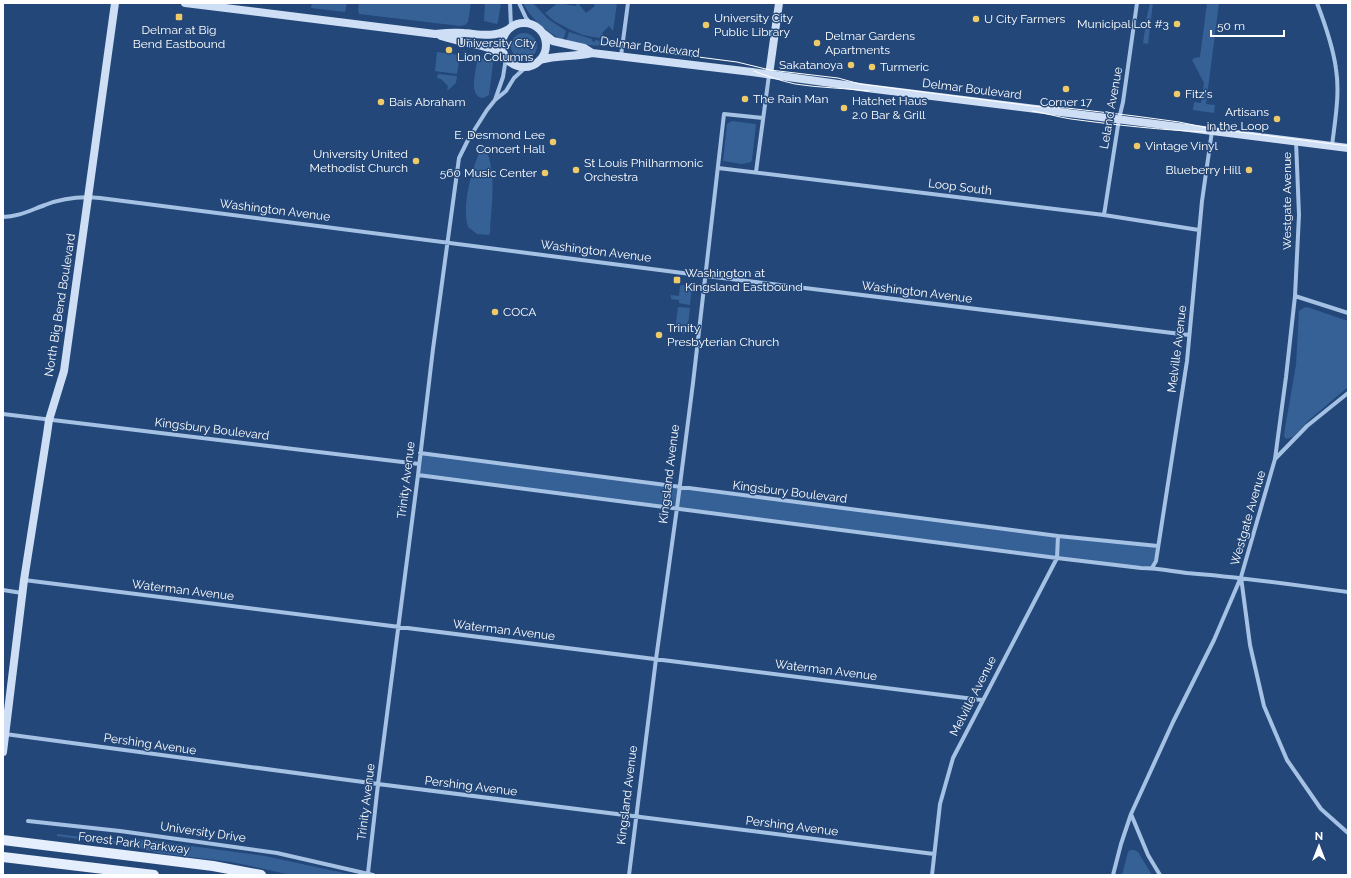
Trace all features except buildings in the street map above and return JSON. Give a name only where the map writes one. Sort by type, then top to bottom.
[{"type":"main road","name":"North Big Bend Boulevard","points":[[3,752],[24,580],[49,420],[64,371],[115,3]]},
{"type":"main road","points":[[185,3],[435,34],[501,34],[509,28],[521,23],[531,24],[543,33],[546,44],[543,56],[540,60],[531,66],[526,67],[513,64],[496,50],[484,45],[461,42],[435,34]]},
{"type":"main road","points":[[769,75],[779,3]]},
{"type":"main road","points":[[505,57],[502,50],[502,40],[509,28]]},
{"type":"main road","name":"Delmar Boulevard","points":[[543,33],[553,41],[584,48],[592,53]]},
{"type":"main road","name":"Delmar Boulevard","points":[[540,60],[556,56],[584,55],[592,53],[621,56],[1348,148]]},
{"type":"main road","name":"Forest Park Parkway","points":[[3,840],[213,866],[261,875]]},
{"type":"main road","points":[[3,857],[154,875]]},
{"type":"street","points":[[509,28],[510,3]]},
{"type":"street","points":[[518,3],[531,24]]},
{"type":"street","points":[[621,56],[628,3]]},
{"type":"street","name":"Leland Avenue","points":[[1104,215],[1118,119],[1123,102],[1137,3]]},
{"type":"street","points":[[1317,3],[1328,34],[1336,70],[1337,110],[1332,146]]},
{"type":"street","name":"Trinity Avenue","points":[[495,100],[503,77],[505,57]]},
{"type":"street","name":"Trinity Avenue","points":[[368,873],[420,453],[459,158],[476,125],[495,100],[506,91],[514,78],[526,67]]},
{"type":"street","points":[[756,172],[769,75]]},
{"type":"street","name":"Kingsland Avenue","points":[[629,875],[656,659],[680,488],[724,114],[763,118]]},
{"type":"street","name":"Melville Avenue","points":[[1152,568],[1156,561],[1187,361],[1202,201],[1212,130]]},
{"type":"street","name":"Westgate Avenue","points":[[1113,875],[1120,844],[1131,814],[1172,722],[1214,640],[1241,577],[1275,459],[1296,296],[1299,211],[1296,141]]},
{"type":"street","name":"Loop South","points":[[718,168],[1104,215],[1200,230]]},
{"type":"street","name":"Washington Avenue","points":[[3,217],[22,214],[60,200],[88,197],[706,276],[1189,335]]},
{"type":"street","points":[[1296,296],[1348,313]]},
{"type":"street","points":[[1275,459],[1307,426],[1348,393]]},
{"type":"street","name":"Kingsbury Boulevard","points":[[3,414],[419,464]]},
{"type":"street","name":"Kingsbury Boulevard","points":[[420,453],[1058,536],[1158,546]]},
{"type":"street","points":[[418,475],[1057,558],[1178,572],[1241,577],[1348,592]]},
{"type":"street","name":"Melville Avenue","points":[[932,875],[940,804],[953,758],[1057,558],[1058,536]]},
{"type":"street","points":[[1241,577],[1251,652],[1264,706],[1281,747],[1287,760],[1321,809],[1348,833]]},
{"type":"street","name":"Waterman Avenue","points":[[24,580],[982,700]]},
{"type":"street","points":[[3,590],[23,593]]},
{"type":"street","name":"Pershing Avenue","points":[[5,734],[378,784],[934,854]]},
{"type":"street","points":[[1131,814],[1148,855],[1160,875]]},
{"type":"street","name":"University Drive","points":[[28,821],[225,845],[277,853],[373,875]]},
{"type":"shaded area","points":[[312,3],[347,3],[345,12],[311,8]]},
{"type":"shaded area","points":[[359,3],[471,3],[468,22],[465,25],[460,26],[359,14]]},
{"type":"shaded area","points":[[485,3],[501,3],[497,24],[484,21]]},
{"type":"shaded area","points":[[523,3],[533,3],[548,19],[566,31],[563,40],[540,24],[530,14]]},
{"type":"shaded area","points":[[558,3],[575,6],[578,3],[586,13],[595,6],[593,3],[617,3],[613,31],[609,26],[599,38],[583,35],[571,30],[554,21],[545,13]]},
{"type":"shaded area","points":[[1150,3],[1153,3],[1148,44],[1143,43]]},
{"type":"shaded area","points":[[1207,3],[1219,3],[1206,104],[1215,105],[1214,113],[1193,110],[1194,102],[1201,103],[1204,83],[1192,60],[1200,57]]},
{"type":"shaded area","points":[[569,32],[592,39],[592,41],[595,42],[595,40],[611,43],[607,45],[595,46],[566,41]]},
{"type":"shaded area","points":[[524,33],[533,37],[537,46],[533,55],[524,59],[515,55],[511,46],[515,37]]},
{"type":"shaded area","points":[[437,52],[460,55],[457,74],[435,71]]},
{"type":"shaded area","points":[[480,58],[491,60],[493,63],[489,95],[483,98],[478,97],[474,88],[477,61]]},
{"type":"shaded area","points":[[438,74],[457,76],[456,83],[447,91],[448,86],[441,79],[437,78]]},
{"type":"shaded area","points":[[732,121],[756,125],[751,162],[742,164],[723,161],[727,124]]},
{"type":"shaded area","points":[[483,144],[488,153],[492,175],[489,235],[477,234],[468,227],[466,218],[469,185],[475,163]]},
{"type":"shaded area","points":[[680,286],[692,286],[690,305],[679,303],[679,300],[671,299],[671,295],[679,296]]},
{"type":"shaded area","points":[[678,307],[690,308],[687,333],[681,333],[675,330]]},
{"type":"shaded area","points":[[1307,307],[1348,321],[1348,387],[1309,420],[1293,437],[1286,439],[1284,436],[1285,428],[1296,365],[1299,311]]},
{"type":"shaded area","points":[[420,453],[1058,536],[1158,546],[1152,568],[1141,568],[418,475]]},
{"type":"shaded area","points":[[57,834],[131,843],[132,839],[146,840],[265,856],[353,875],[291,875],[232,862],[158,853],[138,847],[57,836]]},
{"type":"shaded area","points":[[1130,850],[1138,852],[1152,875],[1122,875],[1128,852]]},
{"type":"tram line","points":[[652,51],[737,62],[770,70],[838,78],[860,84],[1033,106],[1067,108],[1135,116],[1179,122],[1208,128],[1348,146]]},
{"type":"tram line","points":[[754,71],[795,84],[869,91]]},
{"type":"tram line","points":[[1032,111],[1071,119],[1155,129],[1206,132]]},
{"type":"place","name":"Delmar at Big Bend Eastbound","points":[[179,17]]},
{"type":"place","name":"U City Farmers","points":[[976,19]]},
{"type":"place","name":"Municipal Lot #3","points":[[1177,24]]},
{"type":"place","name":"University City Public Library","points":[[706,25]]},
{"type":"place","name":"Delmar Gardens Apartments","points":[[817,43]]},
{"type":"place","name":"University City Lion Columns","points":[[449,50]]},
{"type":"place","name":"Sakatanoya","points":[[851,65]]},
{"type":"place","name":"Turmeric","points":[[872,67]]},
{"type":"place","name":"Corner 17","points":[[1066,89]]},
{"type":"place","name":"Fitz's","points":[[1177,94]]},
{"type":"place","name":"The Rain Man","points":[[745,99]]},
{"type":"place","name":"Bais Abraham","points":[[381,102]]},
{"type":"place","name":"Hatchet Haus 2.0 Bar & Grill","points":[[844,108]]},
{"type":"place","name":"Artisans in the Loop","points":[[1277,119]]},
{"type":"place","name":"E. Desmond Lee Concert Hall","points":[[553,142]]},
{"type":"place","name":"Vintage Vinyl","points":[[1137,146]]},
{"type":"place","name":"University United Methodist Church","points":[[416,161]]},
{"type":"place","name":"St Louis Philharmonic Orchestra","points":[[576,170]]},
{"type":"place","name":"Blueberry Hill","points":[[1249,170]]},
{"type":"place","name":"560 Music Center","points":[[545,173]]},
{"type":"place","name":"Washington at Kingsland Eastbound","points":[[677,280]]},
{"type":"place","name":"COCA","points":[[495,312]]},
{"type":"place","name":"Trinity Presbyterian Church","points":[[659,335]]}]
